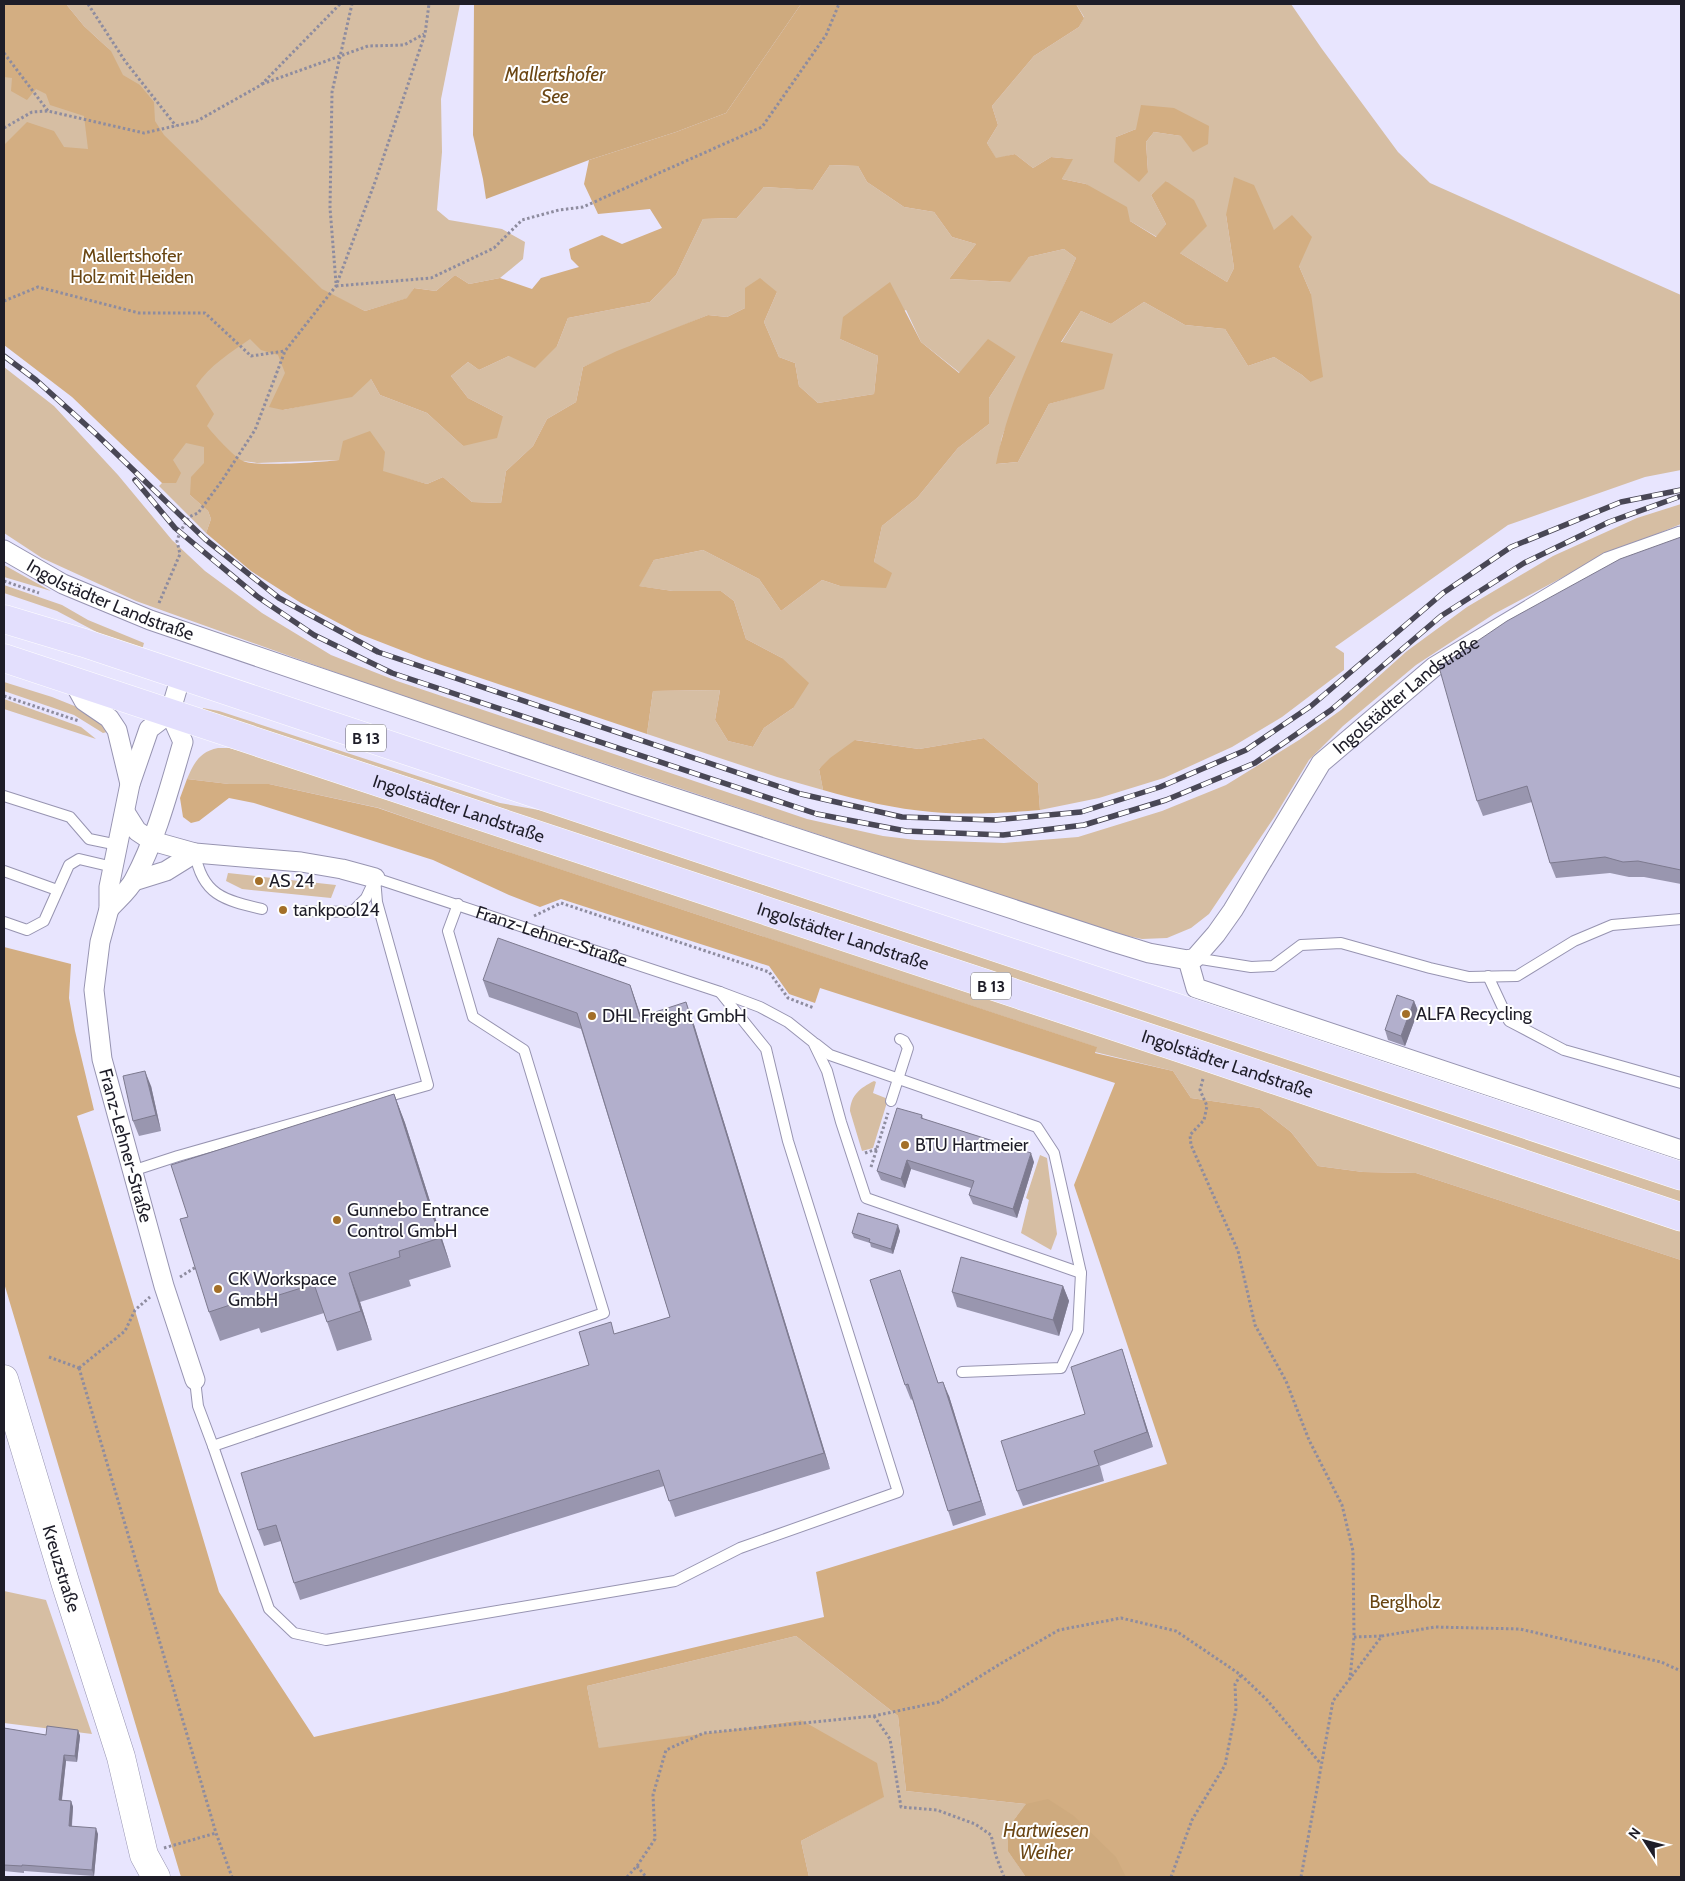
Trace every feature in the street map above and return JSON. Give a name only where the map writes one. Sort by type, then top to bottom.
[{"type":"main road","name":"Ingolstädter Landstraße","points":[[4,619],[84,643],[1681,1176]]},
{"type":"main road","name":"Ingolstädter Landstraße","points":[[4,658],[1210,1058],[1681,1217]]},
{"type":"main road","name":"Kreuzstraße","points":[[4,1379],[66,1585],[121,1756],[144,1855],[156,1877]]},
{"type":"main road","name":"Kreuzstraße","points":[[121,1756],[163,1849],[166,1877]]},
{"type":"street","name":"Ingolstädter Landstraße","points":[[4,550],[63,584],[150,620],[635,785],[1094,936],[1148,953],[1191,959],[1216,934],[1233,910],[1321,763],[1434,668],[1608,562],[1681,536]]},
{"type":"street","points":[[170,713],[181,676]]},
{"type":"street","points":[[73,681],[84,701],[108,718],[117,730],[130,784]]},
{"type":"street","name":"Franz-Lehner-Straße","points":[[109,909],[134,881],[152,841],[183,742],[170,713],[149,729],[130,784],[109,887],[109,909],[100,942],[94,990],[102,1060],[164,1286],[195,1380]]},
{"type":"street","name":"Franz-Lehner-Straße","points":[[125,812],[136,830],[152,841],[195,853],[301,862],[342,869],[375,878]]},
{"type":"street","points":[[113,867],[134,881],[166,871],[195,853]]},
{"type":"street","points":[[1191,959],[1196,988],[1681,1150]]},
{"type":"lane","points":[[4,796],[70,818],[89,839],[118,845]]},
{"type":"lane","points":[[195,853],[198,870],[213,892],[229,902],[262,909]]},
{"type":"lane","points":[[4,922],[27,930],[44,921],[69,865],[79,859],[113,867]]},
{"type":"lane","points":[[4,871],[57,890]]},
{"type":"lane","points":[[304,911],[352,912],[366,898],[375,878]]},
{"type":"lane","points":[[132,1171],[178,1156],[428,1085],[377,902],[375,878]]},
{"type":"lane","name":"Franz-Lehner-Straße","points":[[375,878],[720,992],[760,1006],[788,1022],[813,1042],[828,1071],[841,1122],[864,1192]]},
{"type":"lane","points":[[213,1446],[604,1313],[524,1050],[473,1017],[448,931],[458,904]]},
{"type":"lane","points":[[1191,959],[1251,967],[1273,966],[1302,945],[1341,943],[1469,977],[1517,976],[1574,941],[1612,925],[1681,919]]},
{"type":"lane","points":[[1488,976],[1509,1020],[1564,1050],[1681,1082]]},
{"type":"lane","points":[[195,1380],[198,1406],[269,1609],[294,1633],[326,1640],[675,1581],[740,1548],[898,1492],[788,1141],[766,1049],[720,992]]},
{"type":"lane","points":[[891,1102],[908,1048],[904,1041],[900,1039]]},
{"type":"lane","points":[[813,1042],[830,1055],[1037,1127],[1054,1153],[1081,1272],[1078,1331],[1062,1368],[962,1372]]},
{"type":"lane","points":[[864,1192],[866,1198],[1081,1272]]},
{"type":"path","points":[[88,4],[125,61],[176,126]]},
{"type":"path","points":[[262,85],[340,4]]},
{"type":"path","points":[[336,286],[330,208],[332,92],[352,4]]},
{"type":"path","points":[[150,620],[180,554],[178,536],[189,517],[198,513],[221,482],[255,430],[285,351],[336,286],[425,34],[429,4]]},
{"type":"path","points":[[336,286],[431,278],[494,248],[522,220],[559,210],[583,207],[762,127],[826,35],[838,4]]},
{"type":"path","points":[[4,128],[32,112],[48,112],[144,133],[176,126],[197,121],[262,85],[368,46],[404,45],[425,34]]},
{"type":"path","points":[[4,53],[48,112]]},
{"type":"path","points":[[4,301],[38,286],[139,313],[205,313],[251,356],[285,351]]},
{"type":"path","points":[[4,696],[82,722]]},
{"type":"path","points":[[518,924],[561,903],[769,972],[788,998],[814,1008]]},
{"type":"path","points":[[1210,1058],[1200,1090],[1207,1106],[1204,1120],[1190,1135],[1190,1145],[1238,1251],[1255,1325],[1286,1381],[1309,1440],[1342,1504],[1353,1551],[1354,1637],[1350,1679]]},
{"type":"path","points":[[864,1192],[891,1102]]},
{"type":"path","points":[[883,1128],[892,1132]]},
{"type":"path","points":[[79,1368],[126,1331],[133,1314],[138,1308],[164,1286]]},
{"type":"path","points":[[49,1357],[79,1368]]},
{"type":"path","points":[[79,1368],[216,1833],[232,1877]]},
{"type":"path","points":[[627,1877],[637,1866],[655,1839],[653,1794],[666,1750],[704,1733],[874,1716],[939,1702],[1059,1630],[1121,1618],[1176,1631],[1240,1675],[1267,1700],[1321,1764]]},
{"type":"path","points":[[1354,1637],[1382,1636],[1435,1627],[1520,1629],[1661,1662],[1681,1671]]},
{"type":"path","points":[[1301,1877],[1332,1701],[1382,1636]]},
{"type":"path","points":[[1171,1877],[1192,1820],[1225,1765],[1236,1709],[1235,1684],[1240,1675]]},
{"type":"path","points":[[874,1716],[890,1739],[901,1807],[937,1810],[975,1824],[991,1836],[1004,1877]]},
{"type":"path","points":[[169,1847],[216,1833]]},
{"type":"path","points":[[637,1866],[646,1877]]},
{"type":"green space","name":"Mallertshofer Holz mit Heiden","points":[[4,4],[79,24],[111,51],[84,26],[66,4],[460,4],[441,99],[442,152],[437,210],[449,220],[502,229],[525,242],[523,259],[500,278],[469,284],[455,275],[436,291],[414,288],[408,298],[365,311],[322,290],[317,285],[283,410],[312,404],[371,379],[380,395],[427,413],[463,446],[503,416],[468,398],[451,376],[468,362],[479,370],[509,356],[557,346],[568,318],[650,302],[676,275],[703,219],[737,218],[764,187],[813,190],[830,165],[858,166],[867,182],[904,207],[934,212],[952,237],[976,244],[949,279],[1009,282],[1029,257],[1064,249],[1076,258],[1033,355],[1002,437],[997,464],[1018,462],[1049,404],[1104,388],[1061,343],[1081,311],[1111,324],[1144,302],[1185,325],[1225,329],[1248,366],[1274,357],[1310,382],[1311,294],[1299,266],[1274,230],[1226,215],[1234,268],[1227,282],[1180,253],[1167,181],[1151,195],[1166,224],[1157,237],[1130,221],[1086,184],[1062,179],[1072,159],[1051,157],[1033,168],[1015,154],[996,159],[987,143],[998,125],[992,106],[1034,56],[1079,27],[1084,17],[1076,4],[1291,4],[1398,152],[1430,183],[1681,295],[1681,470],[1645,477],[1508,525],[1335,647],[1344,653],[1344,670],[1282,717],[1232,747],[1164,778],[1099,798],[1040,810],[1038,783],[984,738],[919,749],[856,740],[819,769],[823,790],[777,777],[647,734],[653,691],[720,690],[715,720],[728,741],[753,747],[764,728],[793,708],[782,658],[746,639],[734,601],[721,591],[673,591],[638,586],[654,560],[703,550],[759,579],[781,611],[822,580],[840,586],[874,562],[882,526],[917,498],[958,448],[989,424],[989,398],[1016,357],[960,373],[921,342],[906,310],[840,339],[878,356],[874,394],[818,403],[799,386],[795,363],[779,357],[764,322],[777,292],[727,317],[708,315],[583,367],[576,402],[547,419],[533,446],[506,471],[501,503],[472,502],[443,477],[427,484],[339,460],[257,463],[243,461],[190,495],[208,511],[211,519],[206,533],[159,486],[162,483],[176,483],[4,333]],"holes":[[[1209,126],[1181,136],[1154,132],[1146,142],[1148,172],[1116,137],[1136,129]]]},
{"type":"green space","name":"Mallertshofer Holz mit Heiden","points":[[4,4],[66,4],[84,26],[111,51],[123,75],[140,85],[154,102],[155,121],[164,135],[322,289],[365,311],[407,298],[414,288],[436,291],[455,275],[469,284],[500,278],[532,289],[541,278],[579,267],[571,259],[569,249],[602,235],[622,244],[662,228],[650,209],[598,214],[584,184],[589,160],[676,132],[726,113],[801,4],[1076,4],[1084,18],[1079,27],[1034,56],[992,106],[998,125],[987,143],[996,158],[1015,154],[1033,168],[1051,157],[1073,159],[1062,179],[1086,184],[1127,207],[1130,221],[1156,237],[1166,224],[1151,195],[1166,181],[1194,200],[1207,226],[1180,253],[1227,282],[1234,268],[1226,215],[1234,177],[1254,185],[1274,230],[1292,215],[1312,237],[1299,266],[1311,294],[1323,377],[1310,382],[1274,357],[1248,366],[1225,329],[1185,325],[1144,302],[1111,324],[1081,311],[1061,342],[1113,354],[1104,389],[1049,404],[1018,462],[996,464],[1002,437],[1020,385],[1076,258],[1064,249],[1029,257],[1010,282],[949,279],[976,244],[952,237],[934,212],[904,207],[867,182],[858,166],[830,165],[813,190],[764,187],[737,218],[703,219],[676,275],[650,302],[568,318],[557,346],[535,368],[509,356],[479,370],[468,362],[451,376],[468,398],[503,416],[497,438],[463,446],[427,413],[380,395],[371,379],[352,397],[283,410],[269,407],[285,373],[278,355],[261,350],[250,339],[221,360],[196,386],[214,414],[207,426],[229,450],[243,461],[274,464],[339,460],[343,441],[370,431],[385,452],[383,471],[427,484],[443,477],[472,502],[501,503],[506,471],[533,446],[547,419],[576,402],[583,367],[617,351],[708,315],[727,317],[745,308],[745,288],[760,278],[777,292],[764,322],[779,357],[795,363],[799,386],[818,403],[874,394],[878,356],[840,339],[843,317],[890,282],[921,342],[959,373],[988,339],[1016,357],[989,398],[989,424],[958,448],[917,498],[882,526],[874,562],[892,573],[886,588],[840,586],[822,580],[781,611],[759,579],[703,550],[654,560],[639,586],[673,591],[721,591],[734,601],[746,639],[782,658],[809,683],[793,708],[764,728],[753,747],[728,741],[715,720],[720,690],[653,691],[647,734],[424,659],[357,633],[301,603],[251,571],[206,533],[211,519],[208,511],[190,495],[191,477],[204,463],[204,447],[186,443],[173,460],[181,473],[176,483],[162,483],[72,397],[4,345],[4,145],[27,122],[54,131],[64,147],[88,149],[84,116],[50,105],[46,94],[36,89],[27,100],[11,91],[12,78],[4,77]]},
{"type":"green space","points":[[1141,105],[1174,108],[1209,126],[1208,144],[1193,152],[1181,136],[1154,132],[1146,142],[1148,172],[1139,182],[1114,162],[1116,137],[1136,129]]},
{"type":"green space","points":[[4,367],[54,406],[118,475],[172,540],[205,571],[262,613],[331,655],[397,681],[807,819],[883,836],[916,840],[1004,843],[1078,837],[1162,811],[1226,785],[1299,740],[1341,710],[1407,651],[1467,607],[1553,556],[1637,518],[1681,504],[1681,524],[1597,559],[1494,614],[1416,665],[1343,726],[1309,760],[1275,816],[1209,914],[1191,928],[1167,938],[1142,939],[1118,934],[393,693],[136,601],[42,558],[4,533]]},
{"type":"green space","points":[[4,565],[51,591],[4,577]]},
{"type":"green space","points":[[4,585],[62,605],[88,620],[144,643],[142,650],[106,637],[57,611],[4,593]]},
{"type":"green space","points":[[4,682],[52,697],[87,711],[106,726],[107,732],[103,733],[74,715],[4,691]]},
{"type":"green space","points":[[4,699],[81,727],[96,739],[4,709]]},
{"type":"green space","points":[[203,708],[219,711],[500,803],[561,814],[1681,1187],[1681,1203],[202,711]]},
{"type":"green space","points":[[984,738],[1038,783],[1040,810],[986,813],[932,812],[877,804],[823,790],[819,769],[830,758],[855,740],[919,749]]},
{"type":"green space","points":[[218,748],[229,748],[248,753],[368,792],[1681,1229],[1681,1260],[1416,1173],[1363,1172],[1318,1166],[1291,1132],[1260,1108],[1191,1098],[1173,1071],[1095,1052],[1096,1047],[379,808],[269,784],[229,784],[187,779],[192,768],[202,755]]},
{"type":"green space","name":"Berglholz","points":[[187,779],[229,784],[269,784],[378,808],[1097,1047],[1095,1053],[1173,1071],[1191,1098],[1260,1108],[1291,1132],[1318,1166],[1363,1172],[1416,1173],[1681,1260],[1681,1877],[1026,1877],[1008,1851],[1008,1828],[1026,1804],[906,1791],[898,1716],[796,1636],[587,1686],[599,1748],[801,1720],[877,1763],[884,1797],[801,1841],[809,1877],[181,1877],[4,1283],[4,947],[71,964],[69,998],[94,1110],[77,1116],[219,1592],[314,1737],[824,1617],[816,1572],[1167,1464],[1074,1185],[1115,1083],[820,988],[815,1003],[789,994],[769,966],[561,899],[540,907],[433,860],[254,803],[229,798],[199,821],[191,823],[183,817],[180,798]]},
{"type":"green space","points":[[228,873],[336,885],[331,898],[242,889],[226,881]]},
{"type":"green space","points":[[874,1081],[876,1082],[873,1093],[888,1099],[873,1148],[862,1151],[850,1111],[851,1105],[854,1096],[864,1086]]},
{"type":"green space","points":[[1040,1155],[1047,1158],[1057,1234],[1051,1250],[1021,1233],[1029,1200],[1026,1198]]},
{"type":"green space","points":[[4,1591],[46,1600],[92,1734],[4,1723]]},
{"type":"green space","points":[[796,1636],[898,1716],[906,1791],[1026,1804],[1008,1828],[1008,1851],[1026,1877],[809,1877],[801,1841],[883,1797],[801,1720],[599,1749],[587,1686]]},
{"type":"water","name":"Mallertshofer See","points":[[474,4],[801,4],[726,113],[676,132],[589,160],[486,199],[473,135]]},
{"type":"water","name":"Hartwiesen Weiher","points":[[1048,1799],[1074,1816],[1116,1857],[1126,1877],[1026,1877],[1008,1851],[1008,1828],[1026,1804]]},
{"type":"building","points":[[1681,537],[1681,870],[1638,861],[1623,862],[1605,857],[1550,863],[1527,786],[1477,801],[1439,667],[1507,621],[1620,559]]},
{"type":"building","points":[[498,938],[630,985],[640,1017],[686,1002],[824,1453],[669,1501],[659,1470],[294,1583],[276,1525],[258,1530],[241,1473],[589,1365],[579,1332],[611,1322],[614,1334],[670,1317],[577,1013],[483,980]]},
{"type":"building","points":[[1397,995],[1414,1001],[1401,1036],[1385,1030]]},
{"type":"building","points":[[145,1071],[156,1115],[133,1121],[123,1076]]},
{"type":"building","points":[[394,1094],[440,1238],[399,1251],[400,1257],[349,1273],[361,1311],[327,1322],[314,1284],[250,1304],[248,1299],[209,1312],[180,1219],[188,1217],[171,1165]]},
{"type":"building","points":[[897,1108],[922,1115],[921,1118],[1031,1153],[1013,1209],[969,1195],[974,1181],[907,1160],[901,1179],[877,1171]]},
{"type":"building","points":[[858,1213],[898,1225],[891,1249],[869,1242],[870,1239],[852,1233]]},
{"type":"building","points":[[961,1257],[1063,1286],[1053,1320],[952,1292]]},
{"type":"building","points":[[900,1270],[938,1383],[943,1382],[981,1501],[948,1511],[908,1384],[905,1385],[870,1280]]},
{"type":"building","points":[[1122,1349],[1147,1432],[1094,1451],[1099,1465],[1017,1491],[1001,1441],[1085,1414],[1071,1367]]},
{"type":"building","points":[[47,1726],[78,1730],[75,1756],[64,1755],[59,1800],[71,1801],[69,1826],[96,1828],[92,1870],[4,1865],[4,1728],[46,1735]]},
{"type":"railway","points":[[4,356],[36,380],[96,434],[205,539],[279,598],[378,652],[801,794],[902,817],[995,820],[1081,812],[1160,787],[1246,750],[1311,706],[1443,593],[1511,547],[1621,502],[1681,490]]},
{"type":"railway","points":[[135,480],[175,528],[258,597],[314,635],[392,673],[817,814],[906,831],[1003,835],[1084,825],[1166,800],[1255,763],[1331,710],[1441,616],[1524,563],[1609,522],[1681,496]]},
{"type":"place","name":"AS 24","points":[[259,881]]},
{"type":"place","name":"tankpool24","points":[[283,910]]},
{"type":"place","name":"ALFA Recycling","points":[[1406,1014]]},
{"type":"place","name":"DHL Freight GmbH","points":[[592,1016]]},
{"type":"place","name":"BTU Hartmeier","points":[[905,1145]]},
{"type":"place","name":"Gunnebo Entrance Control GmbH","points":[[337,1220]]},
{"type":"place","name":"CK Workspace GmbH","points":[[218,1289]]}]
